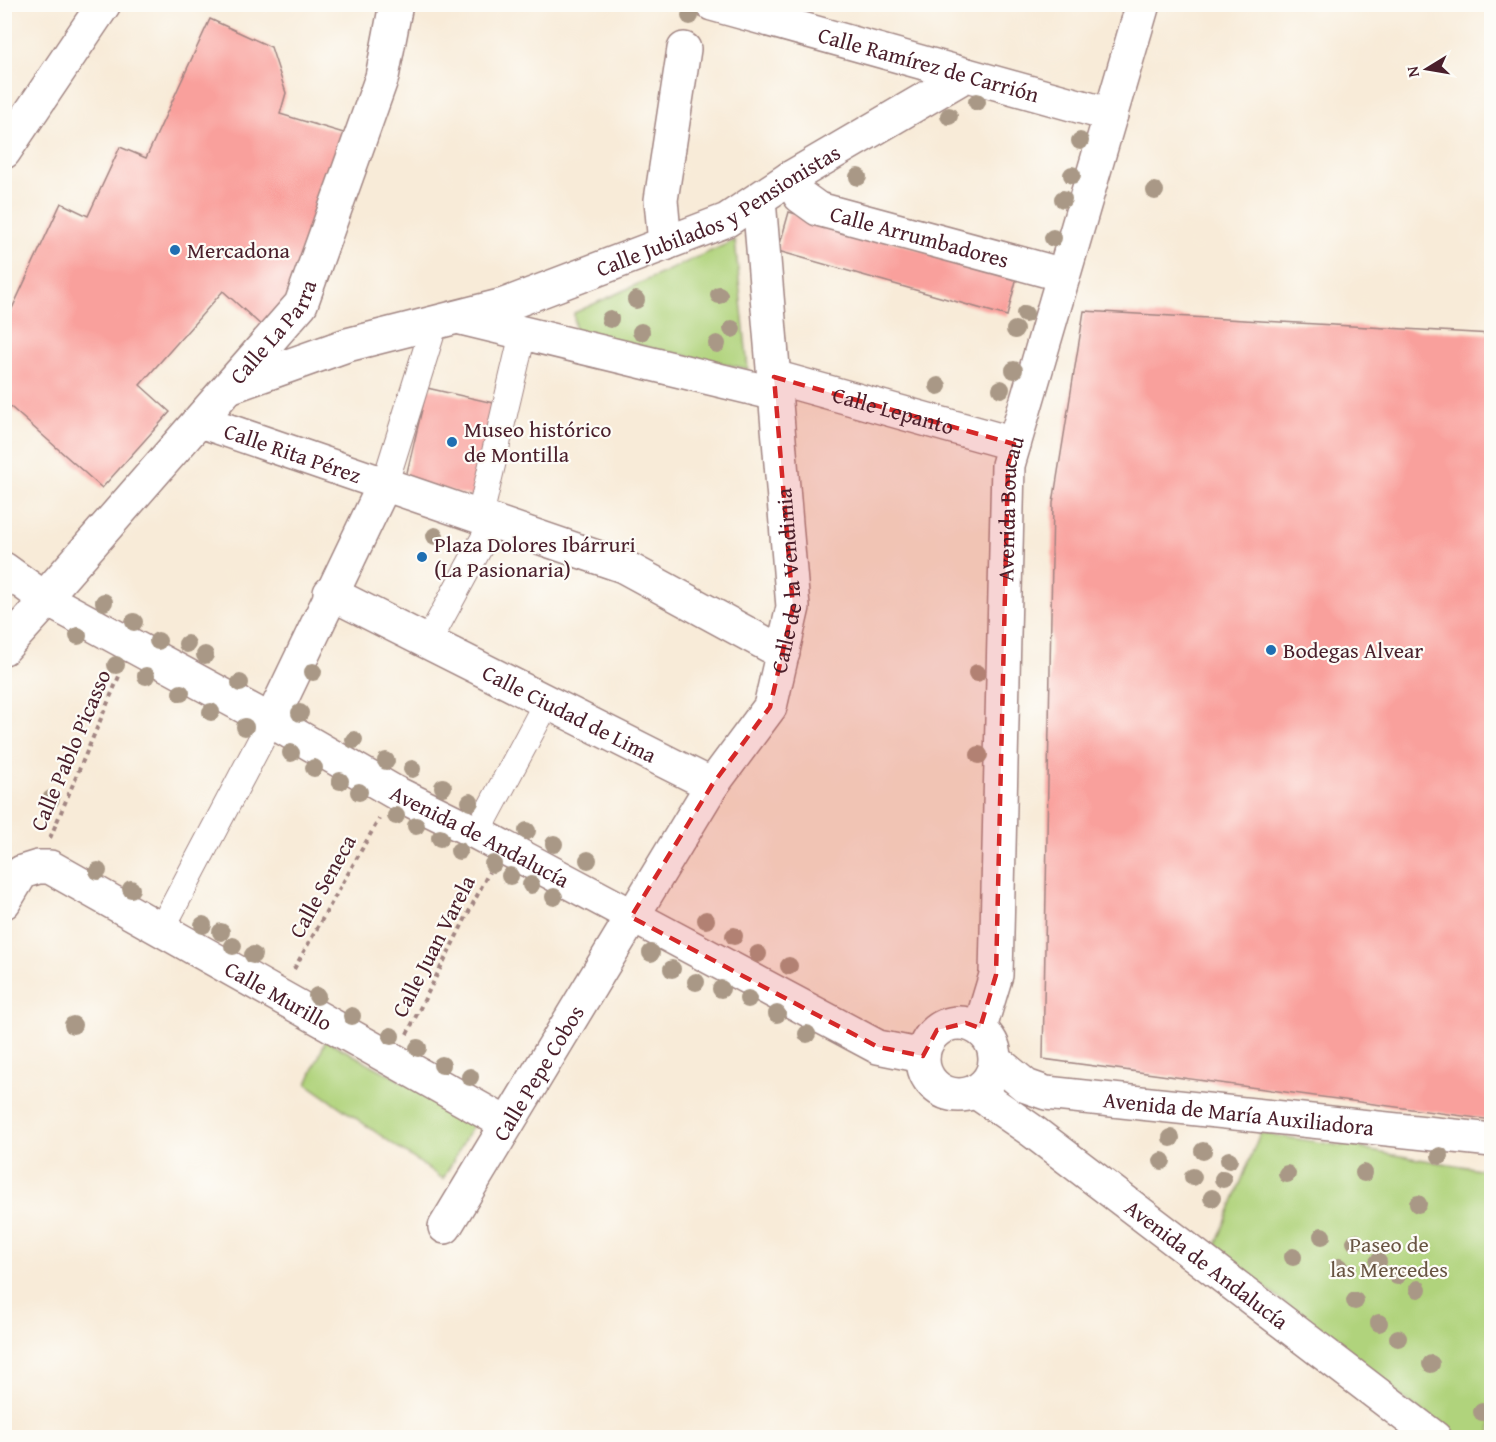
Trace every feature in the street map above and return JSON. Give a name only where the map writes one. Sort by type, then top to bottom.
[{"type":"street","points":[[4,152],[104,4]]},
{"type":"street","name":"Calle La Parra","points":[[4,648],[44,604],[44,598],[301,304],[382,77],[396,4]]},
{"type":"street","name":"Calle Ramírez de Carrión","points":[[712,4],[1111,115]]},
{"type":"street","name":"Avenida Boucau","points":[[980,1028],[996,975],[1008,465],[1143,4]]},
{"type":"street","points":[[665,244],[661,200],[684,50]]},
{"type":"street","name":"Calle Jubilados y Pensionistas","points":[[229,387],[347,345],[504,305],[727,220],[790,178],[966,75]]},
{"type":"street","name":"Calle Arrumbadores","points":[[790,178],[800,196],[818,209],[1064,275]]},
{"type":"street","name":"Calle de la Vendimia","points":[[631,917],[712,785],[770,707],[794,608],[759,200]]},
{"type":"street","points":[[160,930],[271,721],[330,593],[385,483],[446,320]]},
{"type":"street","name":"Calle Jubilados y Pensionistas","points":[[446,320],[523,333],[775,386]]},
{"type":"street","points":[[330,593],[428,642],[487,518],[523,333]]},
{"type":"street","name":"Calle Lepanto","points":[[775,386],[1014,444]]},
{"type":"street","name":"Calle Rita Pérez","points":[[200,421],[385,483]]},
{"type":"street","points":[[385,483],[623,566],[783,653]]},
{"type":"street","name":"Avenida de Andalucía","points":[[4,568],[44,598],[271,721],[394,792],[489,840],[878,1047],[923,1056]]},
{"type":"street","name":"Calle Ciudad de Lima","points":[[428,642],[712,785]]},
{"type":"street","points":[[489,840],[547,702]]},
{"type":"street","points":[[4,902],[22,872],[44,867]]},
{"type":"street","name":"Calle Murillo","points":[[44,867],[507,1124]]},
{"type":"street","name":"Calle Pepe Cobos","points":[[445,1227],[631,917]]},
{"type":"street","points":[[951,1023],[966,1023],[980,1028],[992,1042],[996,1061],[994,1073],[987,1085],[976,1092],[961,1096],[945,1094],[933,1085],[924,1072],[923,1056],[927,1041],[937,1030],[951,1023]]},
{"type":"street","name":"Avenida de María Auxiliadora","points":[[996,1061],[1026,1086],[1047,1093],[1491,1140]]},
{"type":"street","name":"Avenida de Andalucía","points":[[976,1092],[1031,1130],[1435,1437]]},
{"type":"path","name":"Calle Pablo Picasso","points":[[44,867],[133,646]]},
{"type":"path","name":"Calle Seneca","points":[[279,997],[394,792]]},
{"type":"path","name":"Calle Juan Varela","points":[[393,1061],[489,840]]},
{"type":"highlighted area","points":[[774,377],[1014,444],[1008,465],[996,975],[980,1028],[966,1023],[937,1030],[923,1056],[878,1047],[631,917],[712,785],[770,707],[793,607]]},
{"type":"green space","points":[[735,240],[748,369],[575,332],[574,313]]},
{"type":"green space","points":[[326,1040],[475,1121],[443,1179],[307,1084]]},
{"type":"green space","name":"Paseo de las Mercedes","points":[[1260,1133],[1342,1146],[1343,1139],[1370,1151],[1491,1171],[1491,1437],[1452,1437],[1215,1248]]},
{"type":"building","name":"Mercadona","points":[[210,19],[271,47],[286,93],[280,114],[347,134],[301,284],[263,327],[223,291],[140,385],[170,412],[102,488],[4,401],[4,326],[61,203],[88,216],[120,147],[146,158]]},
{"type":"building","points":[[789,212],[1017,277],[1007,316],[778,251]]},
{"type":"building","name":"Bodegas Alvear","points":[[1084,311],[1492,334],[1492,1120],[1043,1059],[1053,503]]},
{"type":"building","name":"Museo histórico de Montilla","points":[[427,388],[498,404],[476,497],[405,481]]},
{"type":"place","name":"Mercadona","points":[[175,250]]},
{"type":"place","name":"Museo histórico de Montilla","points":[[452,442]]},
{"type":"place","name":"Plaza Dolores Ibárruri (La Pasionaria)","points":[[422,557]]},
{"type":"place","name":"Bodegas Alvear","points":[[1271,650]]}]
